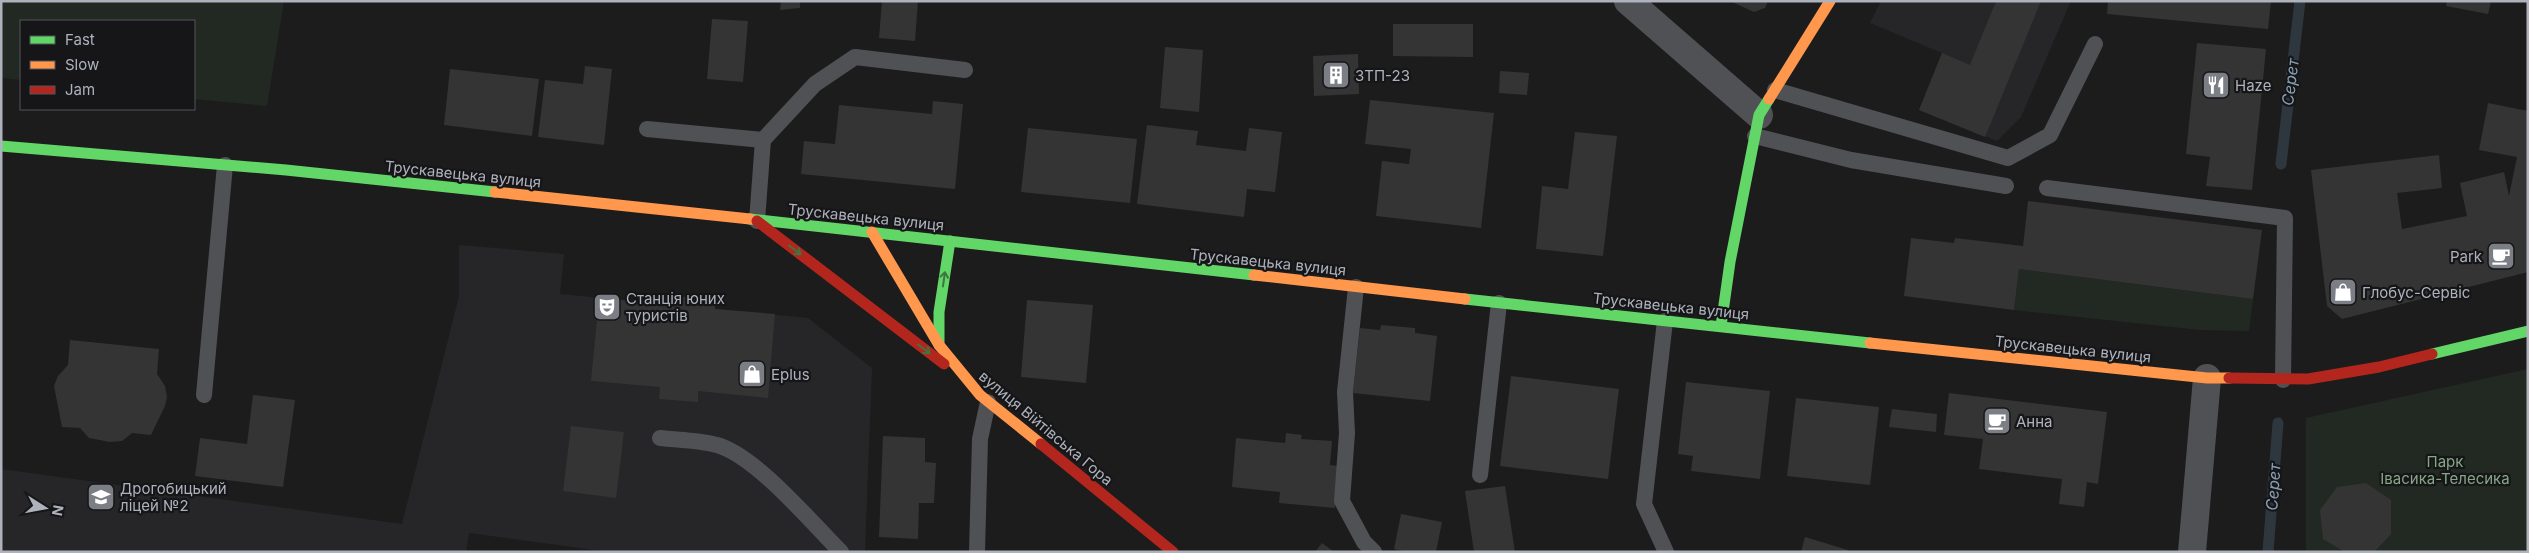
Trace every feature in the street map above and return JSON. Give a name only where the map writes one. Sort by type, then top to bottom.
[{"type":"main road","points":[[1721,326],[1730,262],[1757,126],[1775,90],[1830,1]]},
{"type":"main road","name":"Трускавецька вулиця","points":[[1,146],[225,164],[872,232],[1499,303],[2207,378],[2308,379],[2378,367],[2528,331]]},
{"type":"main road","points":[[757,221],[968,383]]},
{"type":"main road","name":"вулиця Війтівська Гора","points":[[872,232],[939,345],[968,383],[988,402],[1173,552]]},
{"type":"main road","points":[[939,345],[939,312],[950,241]]},
{"type":"street","points":[[1628,1],[1757,126]]},
{"type":"street","points":[[2192,552],[2207,378]]},
{"type":"lane","points":[[1775,90],[2008,158],[2050,135],[2095,44]]},
{"type":"lane","points":[[757,221],[763,140],[815,84],[855,57],[965,70]]},
{"type":"lane","points":[[1757,126],[1851,160],[1974,183],[2006,186]]},
{"type":"lane","points":[[648,129],[763,140]]},
{"type":"lane","points":[[204,395],[225,164]]},
{"type":"lane","points":[[2047,188],[2285,218],[2283,380]]},
{"type":"lane","points":[[1356,287],[1344,392],[1347,432],[1342,501],[1364,542],[1374,552]]},
{"type":"lane","points":[[1480,476],[1499,303]]},
{"type":"lane","points":[[1665,321],[1644,504],[1666,552]]},
{"type":"lane","points":[[977,552],[980,439],[988,402]]},
{"type":"lane","points":[[660,438],[718,445],[738,456],[761,473],[841,552]]},
{"type":"shaded area","points":[[1881,1],[2071,1],[2021,117],[1997,141],[1919,110],[1942,53],[1870,23]]},
{"type":"shaded area","points":[[459,245],[564,254],[560,294],[653,303],[655,294],[716,300],[715,309],[808,318],[872,368],[865,552],[609,552],[469,533],[466,552],[1,552],[1,469],[402,524],[459,296]]},
{"type":"green space","points":[[1,1],[284,1],[267,106],[195,99],[195,20],[20,20],[20,80],[1,78]]},
{"type":"green space","points":[[2019,269],[2253,299],[2249,331],[2200,330],[2014,310]]},
{"type":"green space","name":"Парк Івасика-Телесика","points":[[2528,369],[2528,552],[2306,552],[2306,418]]},
{"type":"building","points":[[781,1],[800,1],[800,8],[780,10]]},
{"type":"building","points":[[882,1],[918,1],[915,41],[879,38]]},
{"type":"building","points":[[1730,1],[1768,1],[1765,8],[1754,12]]},
{"type":"building","points":[[1996,1],[2041,1],[1985,137],[1919,110],[1942,53],[1970,65]]},
{"type":"building","points":[[2108,1],[2271,1],[2268,29],[2107,14]]},
{"type":"building","points":[[2447,1],[2491,1],[2488,14],[2446,6]]},
{"type":"building","points":[[712,19],[748,21],[743,82],[707,79]]},
{"type":"building","points":[[1393,24],[1473,24],[1473,57],[1393,56]]},
{"type":"building","points":[[2197,43],[2266,49],[2252,190],[2206,186],[2210,157],[2186,154]]},
{"type":"building","points":[[1165,47],[1203,50],[1199,112],[1160,108]]},
{"type":"building","name":"ЗТП-23","points":[[1358,54],[1359,94],[1314,96],[1313,56]]},
{"type":"building","points":[[585,66],[612,69],[604,145],[538,137],[545,80],[583,84]]},
{"type":"building","points":[[450,69],[539,79],[532,136],[444,125]]},
{"type":"building","points":[[1500,71],[1529,73],[1527,95],[1499,93]]},
{"type":"building","points":[[1370,100],[1494,113],[1481,228],[1376,216],[1382,161],[1409,164],[1411,149],[1365,144]]},
{"type":"building","points":[[933,101],[963,104],[955,189],[801,174],[804,141],[835,144],[839,105],[932,114]]},
{"type":"building","points":[[2488,103],[2528,111],[2528,272],[2342,319],[2327,306],[2311,170],[2439,155],[2442,188],[2397,193],[2402,229],[2467,216],[2460,183],[2504,172],[2509,196],[2517,157],[2479,150]]},
{"type":"building","points":[[1147,125],[1198,131],[1196,145],[1246,151],[1249,128],[1282,132],[1275,192],[1247,189],[1244,217],[1137,204]]},
{"type":"building","points":[[1028,128],[1137,139],[1130,203],[1021,192]]},
{"type":"building","points":[[1575,132],[1617,136],[1603,256],[1536,249],[1542,186],[1568,189]]},
{"type":"building","points":[[2028,201],[2262,230],[2253,299],[2019,269],[2014,310],[1904,296],[1911,238],[1954,243],[1955,238],[2023,246]]},
{"type":"building","points":[[655,294],[716,300],[715,309],[775,314],[768,398],[698,391],[698,402],[659,399],[660,387],[591,381],[599,298],[654,303]]},
{"type":"building","points":[[1027,300],[1093,305],[1086,383],[1021,377]]},
{"type":"building","points":[[1381,325],[1415,328],[1415,333],[1437,336],[1430,401],[1353,393],[1360,328],[1380,330]]},
{"type":"building","points":[[70,340],[159,349],[157,374],[165,386],[167,397],[165,406],[151,435],[132,433],[122,441],[110,442],[89,438],[80,428],[62,427],[54,386],[58,376],[68,365]]},
{"type":"building","points":[[1511,376],[1619,389],[1608,479],[1500,466]]},
{"type":"building","points":[[1686,382],[1770,391],[1760,479],[1691,471],[1693,456],[1678,454]]},
{"type":"building","points":[[1949,393],[2107,412],[2098,484],[2087,482],[2084,507],[2059,504],[2062,479],[1979,469],[1983,439],[1944,435]]},
{"type":"building","points":[[253,395],[295,400],[283,487],[195,476],[200,438],[247,444]]},
{"type":"building","points":[[1796,398],[1879,407],[1870,485],[1787,476]]},
{"type":"building","points":[[1892,409],[1937,414],[1936,432],[1889,427]]},
{"type":"building","points":[[571,426],[624,432],[616,498],[563,491]]},
{"type":"building","points":[[1286,433],[1302,435],[1301,439],[1332,441],[1330,465],[1338,466],[1335,508],[1279,503],[1280,492],[1232,487],[1236,438],[1285,443]]},
{"type":"building","points":[[883,436],[925,438],[925,462],[936,463],[934,503],[919,503],[918,539],[879,537]]},
{"type":"building","points":[[2366,483],[2391,500],[2391,534],[2374,552],[2345,552],[2323,539],[2320,510],[2337,487]]},
{"type":"building","points":[[1505,486],[1515,552],[1474,552],[1465,491]]},
{"type":"building","points":[[1401,514],[1442,522],[1436,552],[1407,552],[1394,549]]},
{"type":"building","points":[[1805,537],[1848,550],[1847,552],[1801,552]]},
{"type":"building","points":[[1322,543],[1334,552],[1315,552]]},
{"type":"waterway","name":"Серет","points":[[2281,164],[2300,1]]},
{"type":"waterway","name":"Серет","points":[[2268,552],[2278,423]]},
{"type":"traffic: fast","points":[[1721,326],[1730,262],[1759,115],[1769,99]]},
{"type":"traffic: fast","points":[[1,146],[286,170],[495,192]]},
{"type":"traffic: fast","points":[[750,219],[1254,275]]},
{"type":"traffic: fast","points":[[939,345],[939,312],[950,241]]},
{"type":"traffic: fast","points":[[1465,299],[1870,343]]},
{"type":"traffic: fast","points":[[2432,354],[2528,331]]},
{"type":"traffic: slow","points":[[1769,99],[1830,1]]},
{"type":"traffic: slow","points":[[495,192],[750,219]]},
{"type":"traffic: slow","points":[[872,232],[939,345],[980,395],[1041,444]]},
{"type":"traffic: slow","points":[[1254,275],[1465,299]]},
{"type":"traffic: slow","points":[[1870,343],[2207,378],[2229,378]]},
{"type":"traffic: jam","points":[[757,221],[944,364]]},
{"type":"traffic: jam","points":[[2229,378],[2308,379],[2379,367],[2432,354]]},
{"type":"traffic: jam","points":[[1041,444],[1173,552]]},
{"type":"place","name":"ЗТП-23","points":[[1336,75]]},
{"type":"place","name":"Haze","points":[[2216,85]]},
{"type":"place","name":"Park","points":[[2501,256]]},
{"type":"place","name":"Глобус-Сервіс","points":[[2343,292]]},
{"type":"place","name":"Станція юних туристів","points":[[607,307]]},
{"type":"place","name":"Eplus","points":[[752,374]]},
{"type":"place","name":"Анна","points":[[1997,421]]},
{"type":"place","name":"Дрогобицький ліцей №2","points":[[101,497]]}]
